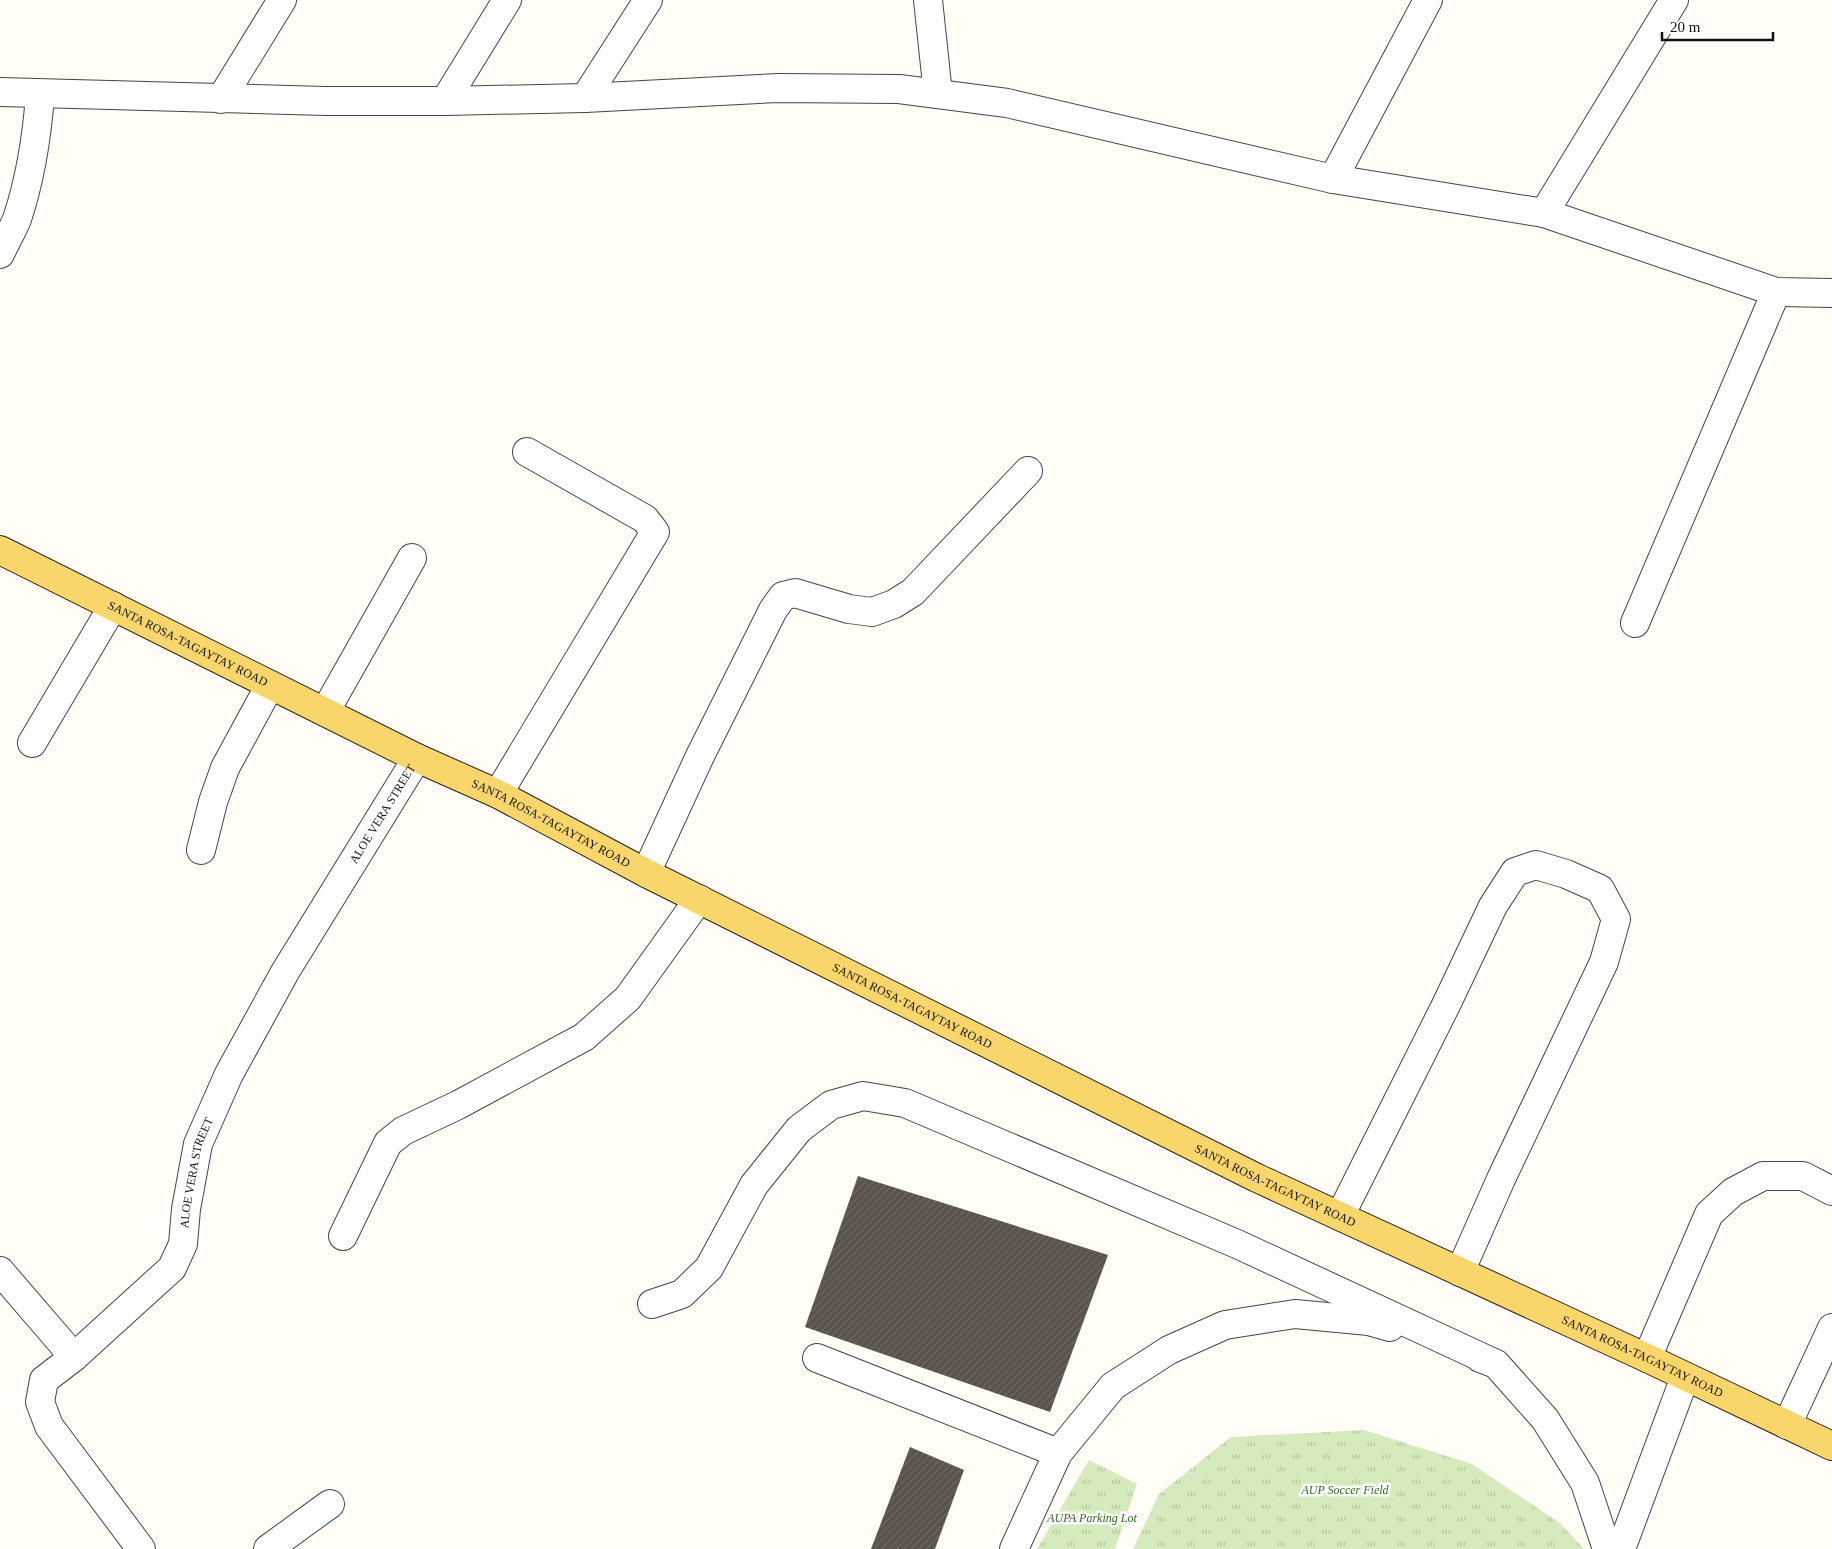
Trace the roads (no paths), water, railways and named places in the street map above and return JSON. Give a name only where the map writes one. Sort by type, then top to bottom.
[{"type":"main road","name":"SANTA ROSA-TAGAYTAY ROAD","points":[[0,550],[417,758],[498,794],[646,873],[1257,1178],[1647,1358],[1832,1446]]},
{"type":"street","points":[[221,99],[282,0]]},
{"type":"street","points":[[445,101],[507,0]]},
{"type":"street","points":[[585,98],[648,0]]},
{"type":"street","points":[[928,0],[938,94]]},
{"type":"street","points":[[1333,179],[1428,0]]},
{"type":"street","points":[[1544,213],[1674,0]]},
{"type":"street","points":[[0,92],[40,95],[221,99],[445,101],[585,98],[778,88],[899,89],[1007,103],[1333,179],[1544,213],[1776,292],[1832,293]]},
{"type":"street","points":[[0,254],[16,220],[31,164],[40,95]]},
{"type":"street","points":[[1635,623],[1776,292]]},
{"type":"street","points":[[498,794],[655,532],[645,520],[527,452]]},
{"type":"street","points":[[646,873],[700,756],[774,610],[783,596],[795,593],[848,610],[872,612],[894,604],[913,592],[1028,471]]},
{"type":"street","points":[[325,712],[412,558]]},
{"type":"street","points":[[32,743],[112,606]]},
{"type":"street","points":[[201,850],[213,802],[225,768],[270,685]]},
{"type":"street","name":"ALOE VERA STREET","points":[[141,1549],[49,1426],[40,1402],[44,1380],[74,1357],[172,1268],[183,1244],[186,1209],[198,1144],[229,1074],[285,972],[417,758]]},
{"type":"street","points":[[1340,1216],[1446,1005],[1493,906],[1515,872],[1536,865],[1566,874],[1600,889],[1616,919],[1604,962],[1501,1179],[1460,1272]]},
{"type":"street","points":[[343,1236],[388,1143],[403,1132],[458,1105],[584,1037],[628,998],[699,899]]},
{"type":"street","points":[[652,1304],[682,1294],[710,1268],[754,1185],[799,1129],[831,1105],[863,1096],[905,1103],[1237,1244],[1496,1364],[1545,1419],[1585,1482],[1607,1549]]},
{"type":"street","points":[[1647,1358],[1709,1214],[1733,1192],[1763,1176],[1803,1176],[1832,1191]]},
{"type":"street","points":[[0,1271],[74,1357]]},
{"type":"street","points":[[1014,1549],[1058,1454],[1113,1386],[1169,1350],[1225,1325],[1295,1314],[1369,1320],[1415,1334],[1496,1364]]},
{"type":"street","points":[[1787,1425],[1832,1328]]},
{"type":"street","points":[[817,1358],[1058,1454]]},
{"type":"street","points":[[1621,1549],[1685,1376]]},
{"type":"street","points":[[268,1549],[330,1504]]},
{"type":"park label","name":"AUP Soccer Field","points":[[1345,1490]]},
{"type":"park label","name":"AUPA Parking Lot","points":[[1092,1518]]}]
